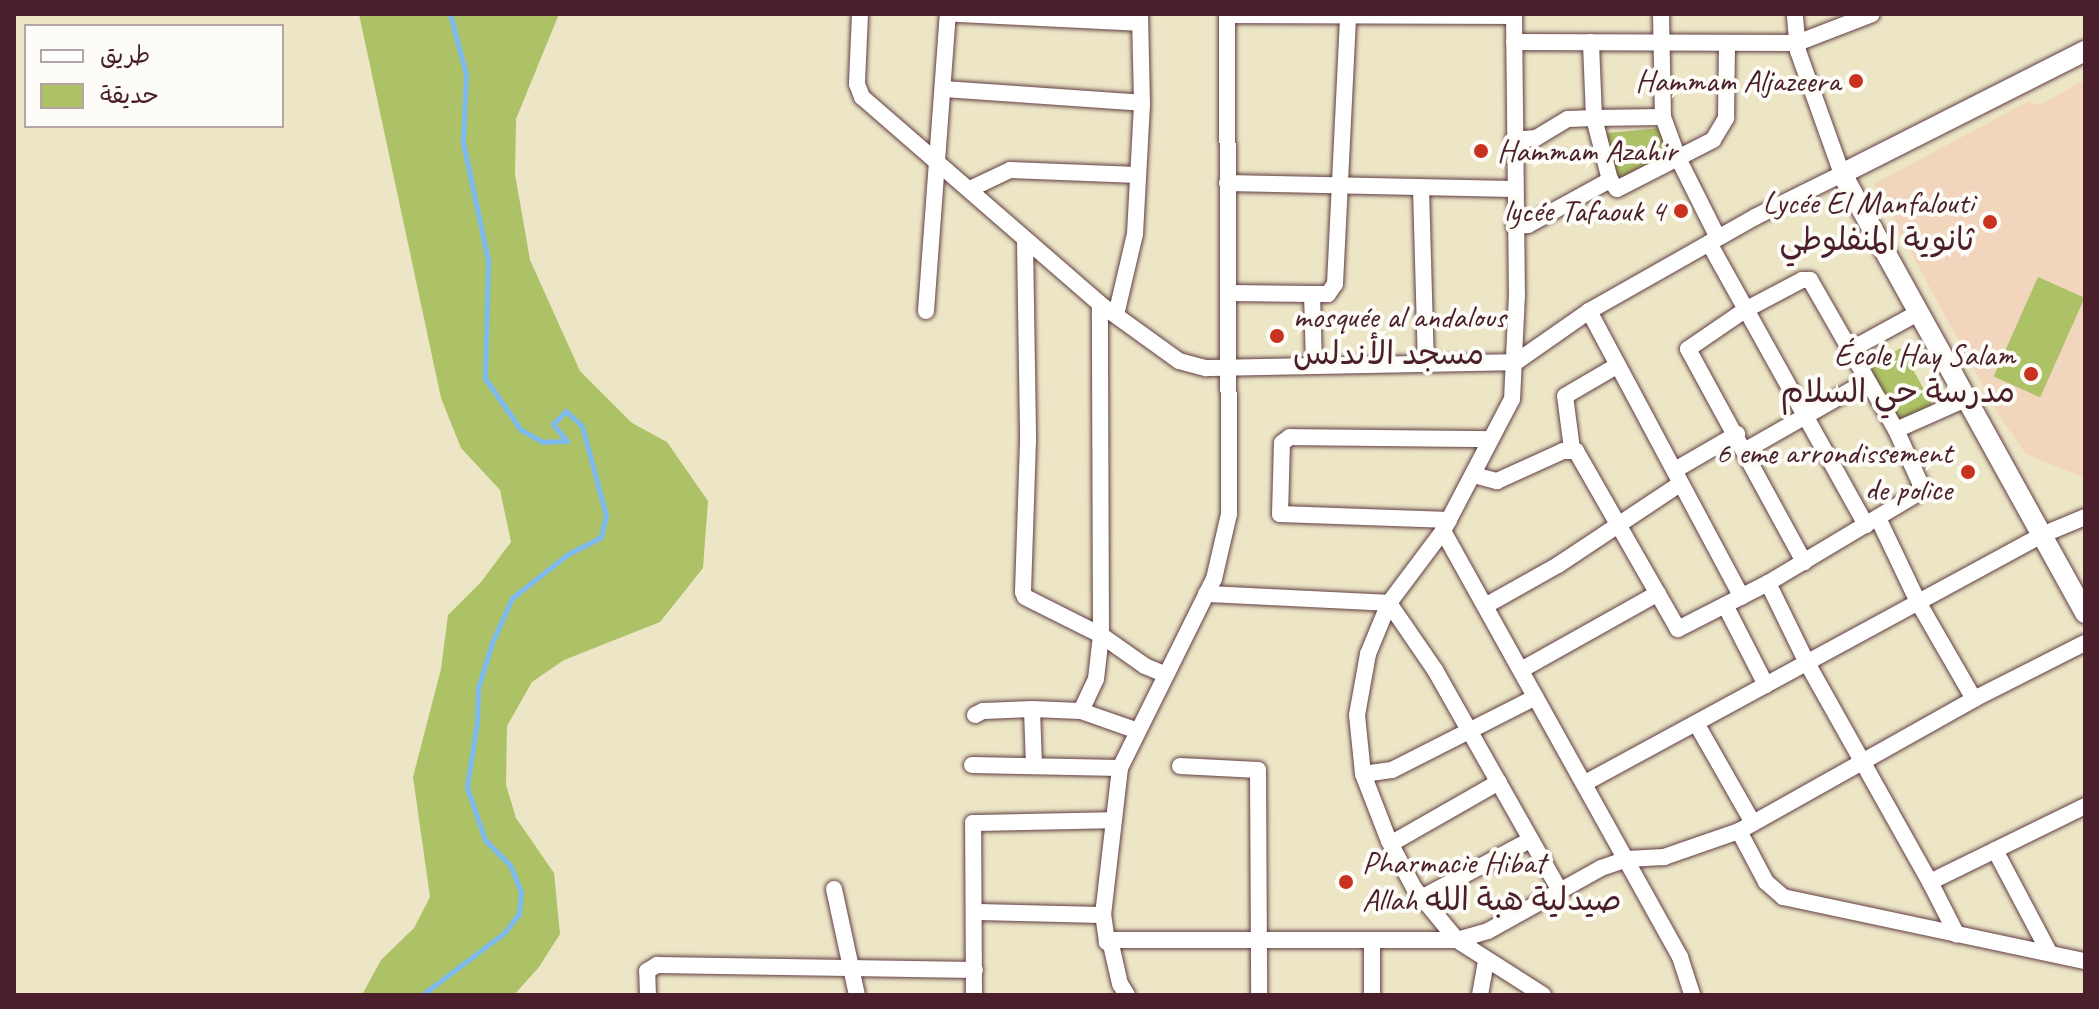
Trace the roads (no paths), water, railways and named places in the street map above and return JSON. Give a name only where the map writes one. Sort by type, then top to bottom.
[{"type":"street","points":[[860,14],[858,90],[938,166],[970,189],[1025,242],[1100,304],[1179,361],[1206,368],[1516,362],[1589,311],[1714,240],[2085,51]]},
{"type":"street","points":[[926,311],[948,14]]},
{"type":"street","points":[[957,14],[1140,18],[1142,103],[1135,234],[1116,315]]},
{"type":"street","points":[[1543,995],[1457,940],[1421,898],[1392,843],[1363,774],[1357,715],[1368,654],[1389,603],[1446,525],[1512,399],[1516,362],[1514,15],[1227,14],[1229,514],[1222,554],[1206,594],[1120,768],[1103,915],[1107,942],[1457,940],[1488,931],[1560,891],[1627,859],[1664,857],[1746,827],[1974,699],[2085,643]]},
{"type":"street","points":[[1661,14],[1663,117],[1745,310],[1872,521],[1974,699]]},
{"type":"street","points":[[1795,14],[1797,43],[1842,174],[2085,613]]},
{"type":"street","points":[[1514,42],[1797,43],[1872,14]]},
{"type":"street","points":[[1229,293],[1328,294],[1335,284],[1348,15]]},
{"type":"street","points":[[1591,42],[1594,118],[1610,180],[1617,189],[1713,140],[1721,132],[1728,106],[1727,43]]},
{"type":"street","points":[[944,89],[1142,103]]},
{"type":"street","points":[[1513,140],[1536,138],[1568,119],[1663,117]]},
{"type":"street","points":[[970,189],[1010,170],[1138,175]]},
{"type":"street","points":[[1514,226],[1528,225],[1610,180]]},
{"type":"street","points":[[1227,183],[1513,189]]},
{"type":"street","points":[[1421,188],[1426,363]]},
{"type":"street","points":[[1025,242],[1028,441],[1023,592],[1025,597],[1101,635],[1145,666],[1164,674]]},
{"type":"street","points":[[1618,365],[1565,396],[1572,449],[1678,629],[1804,562],[1917,494],[1921,485],[1896,430],[1810,280],[1802,280],[1745,310],[1688,349],[1746,450],[1804,562]]},
{"type":"street","points":[[1312,294],[1314,365]]},
{"type":"street","points":[[1081,711],[1096,679],[1101,635],[1100,304]]},
{"type":"street","points":[[1589,311],[1742,597]]},
{"type":"street","points":[[1850,350],[1918,313]]},
{"type":"street","points":[[1746,450],[1867,381]]},
{"type":"street","points":[[1896,430],[1966,399]]},
{"type":"street","points":[[1485,606],[1558,565],[1618,525],[1737,434]]},
{"type":"street","points":[[1446,525],[1280,514],[1282,443],[1290,437],[1489,439]]},
{"type":"street","points":[[1474,475],[1497,481],[1572,449]]},
{"type":"street","points":[[1585,783],[2044,534],[2085,517]]},
{"type":"street","points":[[1446,525],[1485,606],[1680,957],[1692,995]]},
{"type":"street","points":[[1768,583],[1807,663],[1864,761],[1957,935]]},
{"type":"street","points":[[1521,670],[1658,593]]},
{"type":"street","points":[[1206,594],[1389,603]]},
{"type":"street","points":[[1389,603],[1435,670],[1560,891]]},
{"type":"street","points":[[1725,605],[1766,685]]},
{"type":"street","points":[[1363,774],[1392,770],[1471,733],[1536,697]]},
{"type":"street","points":[[975,715],[983,711],[1032,709],[1081,711],[1138,731]]},
{"type":"street","points":[[1032,709],[1034,765]]},
{"type":"street","points":[[1696,723],[1746,827],[1766,882],[1783,897],[2085,961]]},
{"type":"street","points":[[972,765],[1120,768]]},
{"type":"street","points":[[1180,766],[1258,770],[1259,995]]},
{"type":"street","points":[[1392,843],[1499,782]]},
{"type":"street","points":[[1930,882],[2085,806]]},
{"type":"street","points":[[974,995],[976,912],[973,823],[1113,820]]},
{"type":"street","points":[[1421,898],[1530,840]]},
{"type":"street","points":[[1995,850],[2049,952]]},
{"type":"street","points":[[834,889],[849,970],[857,995]]},
{"type":"street","points":[[976,912],[1103,915]]},
{"type":"street","points":[[1110,940],[1120,984],[1127,995]]},
{"type":"street","points":[[1372,940],[1372,995]]},
{"type":"street","points":[[1480,995],[1486,961]]},
{"type":"street","points":[[648,995],[647,971],[657,965],[975,970]]},
{"type":"waterway","points":[[422,995],[504,933],[519,914],[521,892],[510,865],[485,840],[467,787],[477,721],[478,688],[492,643],[512,598],[568,554],[601,537],[606,515],[582,426],[566,411],[553,424],[567,441],[543,442],[521,430],[485,378],[488,260],[463,142],[466,74],[450,14]]},
{"type":"place","name":"Hammam Aljazeera","points":[[1856,81]]},
{"type":"place","name":"Hammam Azahir","points":[[1481,151]]},
{"type":"place","name":"lycée Tafaouk 4","points":[[1681,211]]},
{"type":"place","name":"Lycée El Manfalouti ثانوية المنفلوطي","points":[[1990,222]]},
{"type":"place","name":"mosquée al andalous مسجد الأندلس","points":[[1277,336]]},
{"type":"place","name":"École Hay Salam مدرسة حي السلام","points":[[2031,374]]},
{"type":"place","name":"6 eme arrondissement de police","points":[[1968,472]]},
{"type":"place","name":"Pharmacie Hibat Allah صيدلية هبة الله","points":[[1346,882]]}]
